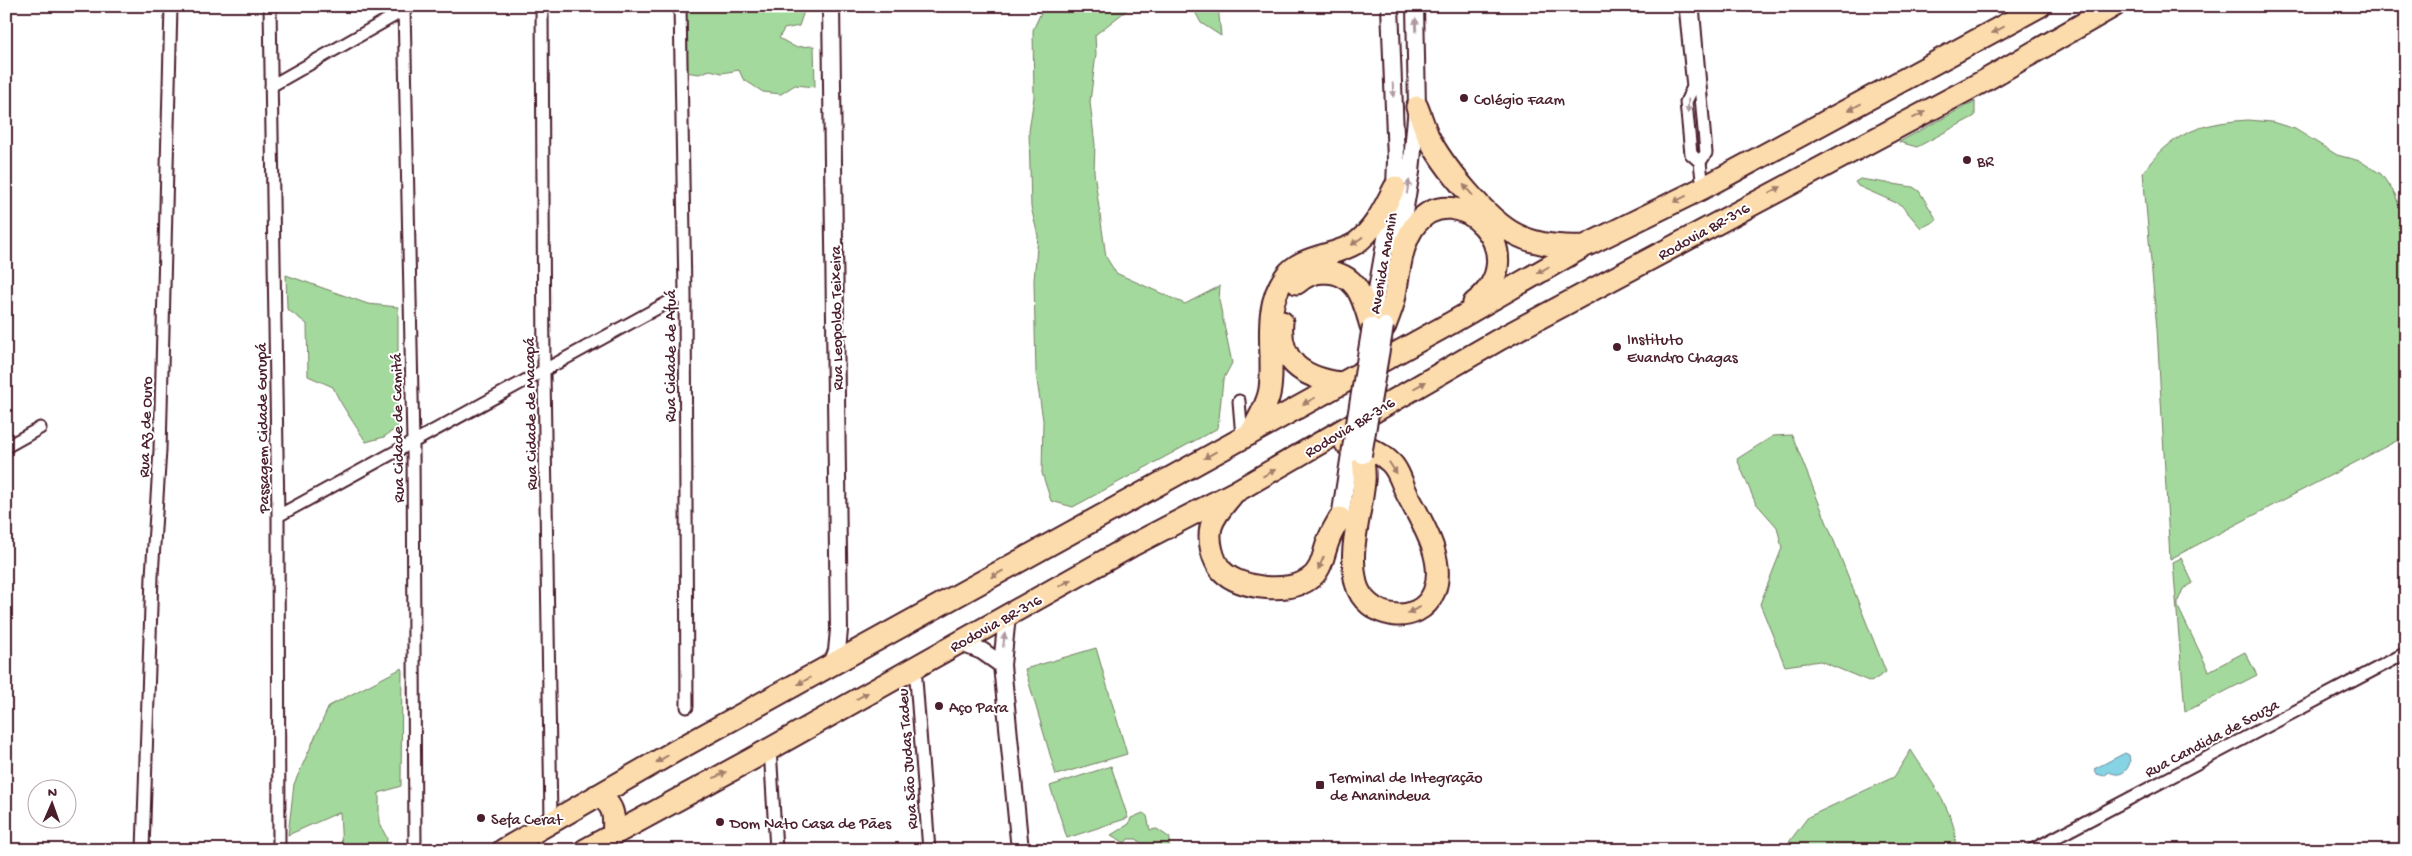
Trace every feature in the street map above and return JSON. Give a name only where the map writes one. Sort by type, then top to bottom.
[{"type":"highway","points":[[503,850],[619,783],[831,667],[1247,434],[1451,323],[1585,246],[1703,188],[2020,12],[2040,6]]},
{"type":"highway","name":"Rodovia BR-316","points":[[586,850],[1131,546],[1318,446],[1351,424],[1500,339],[1984,81],[2114,6]]},
{"type":"highway","points":[[1417,107],[1429,137],[1448,166],[1498,223],[1517,236],[1533,241],[1554,245],[1585,246]]},
{"type":"highway","points":[[1247,434],[1268,400],[1271,368],[1270,322],[1272,306],[1285,276],[1296,266],[1334,254],[1356,243],[1372,230],[1395,187]]},
{"type":"highway","points":[[1341,383],[1317,379],[1304,373],[1294,365],[1286,352],[1282,341],[1282,320],[1284,306],[1292,288],[1308,275],[1320,272],[1340,273],[1356,285],[1378,326],[1393,302],[1401,261],[1415,225],[1432,211],[1444,208],[1464,212],[1482,224],[1496,243],[1498,255],[1495,279],[1482,297],[1451,323]]},
{"type":"highway","points":[[1318,446],[1340,443],[1358,445],[1378,452],[1392,464],[1428,536],[1438,572],[1431,598],[1421,608],[1408,614],[1384,613],[1372,607],[1359,591],[1356,582],[1353,550],[1364,480],[1357,454]]},
{"type":"highway","points":[[1235,492],[1220,510],[1211,526],[1210,542],[1215,559],[1222,571],[1236,580],[1251,585],[1292,587],[1310,579],[1318,569],[1329,539],[1340,518]]},
{"type":"highway","points":[[619,783],[618,792],[624,807],[632,814],[642,818]]},
{"type":"highway","points":[[596,796],[605,800],[611,808],[615,818],[613,834]]},
{"type":"main road","name":"Rua Leopoldo Teixeira","points":[[831,6],[839,630],[837,651],[831,667]]},
{"type":"main road","name":"Avenida Ananin","points":[[1340,518],[1357,454],[1378,326],[1395,187],[1396,160],[1390,6]]},
{"type":"main road","name":"Avenida Ananin","points":[[1378,326],[1411,172],[1417,107],[1415,6]]},
{"type":"main road","points":[[1008,616],[1002,665],[1020,850]]},
{"type":"main road","points":[[839,630],[847,641],[862,648]]},
{"type":"main road","points":[[959,642],[982,651],[1002,665]]},
{"type":"street","name":"Rua Az de Ouro","points":[[143,850],[150,623],[160,450],[171,6]]},
{"type":"street","name":"Passagem Cidade Gurupá","points":[[270,6],[278,516],[279,850]]},
{"type":"street","name":"Rua Cidade de Macapá","points":[[542,6],[544,372],[551,821]]},
{"type":"street","name":"Rua Cidade de Afuá","points":[[680,6],[685,293],[687,707]]},
{"type":"street","points":[[1685,6],[1705,133],[1706,153],[1700,162],[1703,188]]},
{"type":"street","points":[[1693,6],[1697,87],[1686,102],[1691,154],[1700,162]]},
{"type":"street","points":[[271,86],[407,7]]},
{"type":"street","name":"Rua Cidade de Camitá","points":[[407,7],[416,850]]},
{"type":"street","points":[[1689,134],[1705,133]]},
{"type":"street","points":[[278,516],[544,372],[685,293]]},
{"type":"street","points":[[1239,401],[1247,434]]},
{"type":"street","points":[[6,447],[40,428]]},
{"type":"street","name":"Rua Candida de Souza","points":[[2032,850],[2406,653]]},
{"type":"street","name":"Rua São Judas Tadeu","points":[[915,666],[929,850]]},
{"type":"street","points":[[770,748],[776,850]]},
{"type":"green space","points":[[690,6],[748,6],[761,10],[778,11],[794,6],[804,11],[799,26],[784,29],[779,38],[795,47],[814,46],[815,87],[795,85],[781,94],[763,92],[743,79],[739,70],[722,73],[710,70],[699,74],[685,72],[684,10]]},
{"type":"green space","points":[[1050,6],[1132,6],[1095,35],[1096,54],[1090,102],[1095,145],[1094,172],[1106,257],[1116,273],[1185,304],[1220,286],[1219,300],[1232,363],[1223,380],[1218,428],[1073,507],[1051,501],[1042,473],[1043,420],[1036,374],[1034,280],[1038,236],[1031,207],[1029,131],[1034,97],[1033,30],[1043,8]]},
{"type":"green space","points":[[1192,6],[1218,6],[1221,36],[1201,23]]},
{"type":"green space","points":[[1975,101],[1975,116],[1917,147],[1899,142]]},
{"type":"green space","points":[[2231,121],[2272,122],[2295,129],[2337,155],[2360,161],[2381,174],[2395,194],[2406,226],[2406,436],[2170,559],[2157,329],[2143,172],[2165,148],[2176,139],[2188,133],[2201,127]]},
{"type":"green space","points":[[1860,179],[1913,187],[1919,191],[1937,220],[1921,228],[1901,205],[1858,186],[1855,182]]},
{"type":"green space","points":[[286,275],[368,304],[398,307],[398,427],[384,437],[366,442],[333,387],[308,376],[307,324],[287,309]]},
{"type":"green space","points":[[1792,435],[1886,672],[1871,682],[1820,661],[1785,666],[1760,604],[1782,548],[1777,527],[1755,502],[1737,459],[1773,436]]},
{"type":"green space","points":[[2181,558],[2193,583],[2183,589],[2178,601],[2178,607],[2209,671],[2245,652],[2257,675],[2185,712],[2173,562]]},
{"type":"green space","points":[[1096,648],[1127,754],[1056,775],[1025,669]]},
{"type":"green space","points":[[402,668],[401,786],[379,793],[379,823],[387,838],[386,850],[342,850],[340,812],[288,835],[294,784],[329,706]]},
{"type":"green space","points":[[1911,750],[1942,798],[1956,839],[1954,850],[1783,850],[1808,817],[1894,777]]},
{"type":"green space","points":[[1111,766],[1128,818],[1067,838],[1050,786]]},
{"type":"green space","points":[[1143,813],[1147,816],[1150,830],[1157,829],[1170,838],[1169,847],[1142,844],[1137,839],[1128,839],[1125,843],[1111,835],[1129,824],[1131,818]]},
{"type":"water","points":[[2125,753],[2129,755],[2130,762],[2125,771],[2119,774],[2109,772],[2104,776],[2097,774],[2094,769]]},
{"type":"place","name":"Colégio Faam","points":[[1464,98]]},
{"type":"place","name":"BR","points":[[1967,160]]},
{"type":"place","name":"Instituto Evandro Chagas","points":[[1617,347]]},
{"type":"place","name":"Aço Para","points":[[939,706]]},
{"type":"place","name":"Terminal de Integração de Ananindeua","points":[[1320,785]]},
{"type":"place","name":"Sefa Cerat","points":[[481,818]]},
{"type":"place","name":"Dom Nato Casa de Pães","points":[[720,822]]}]
